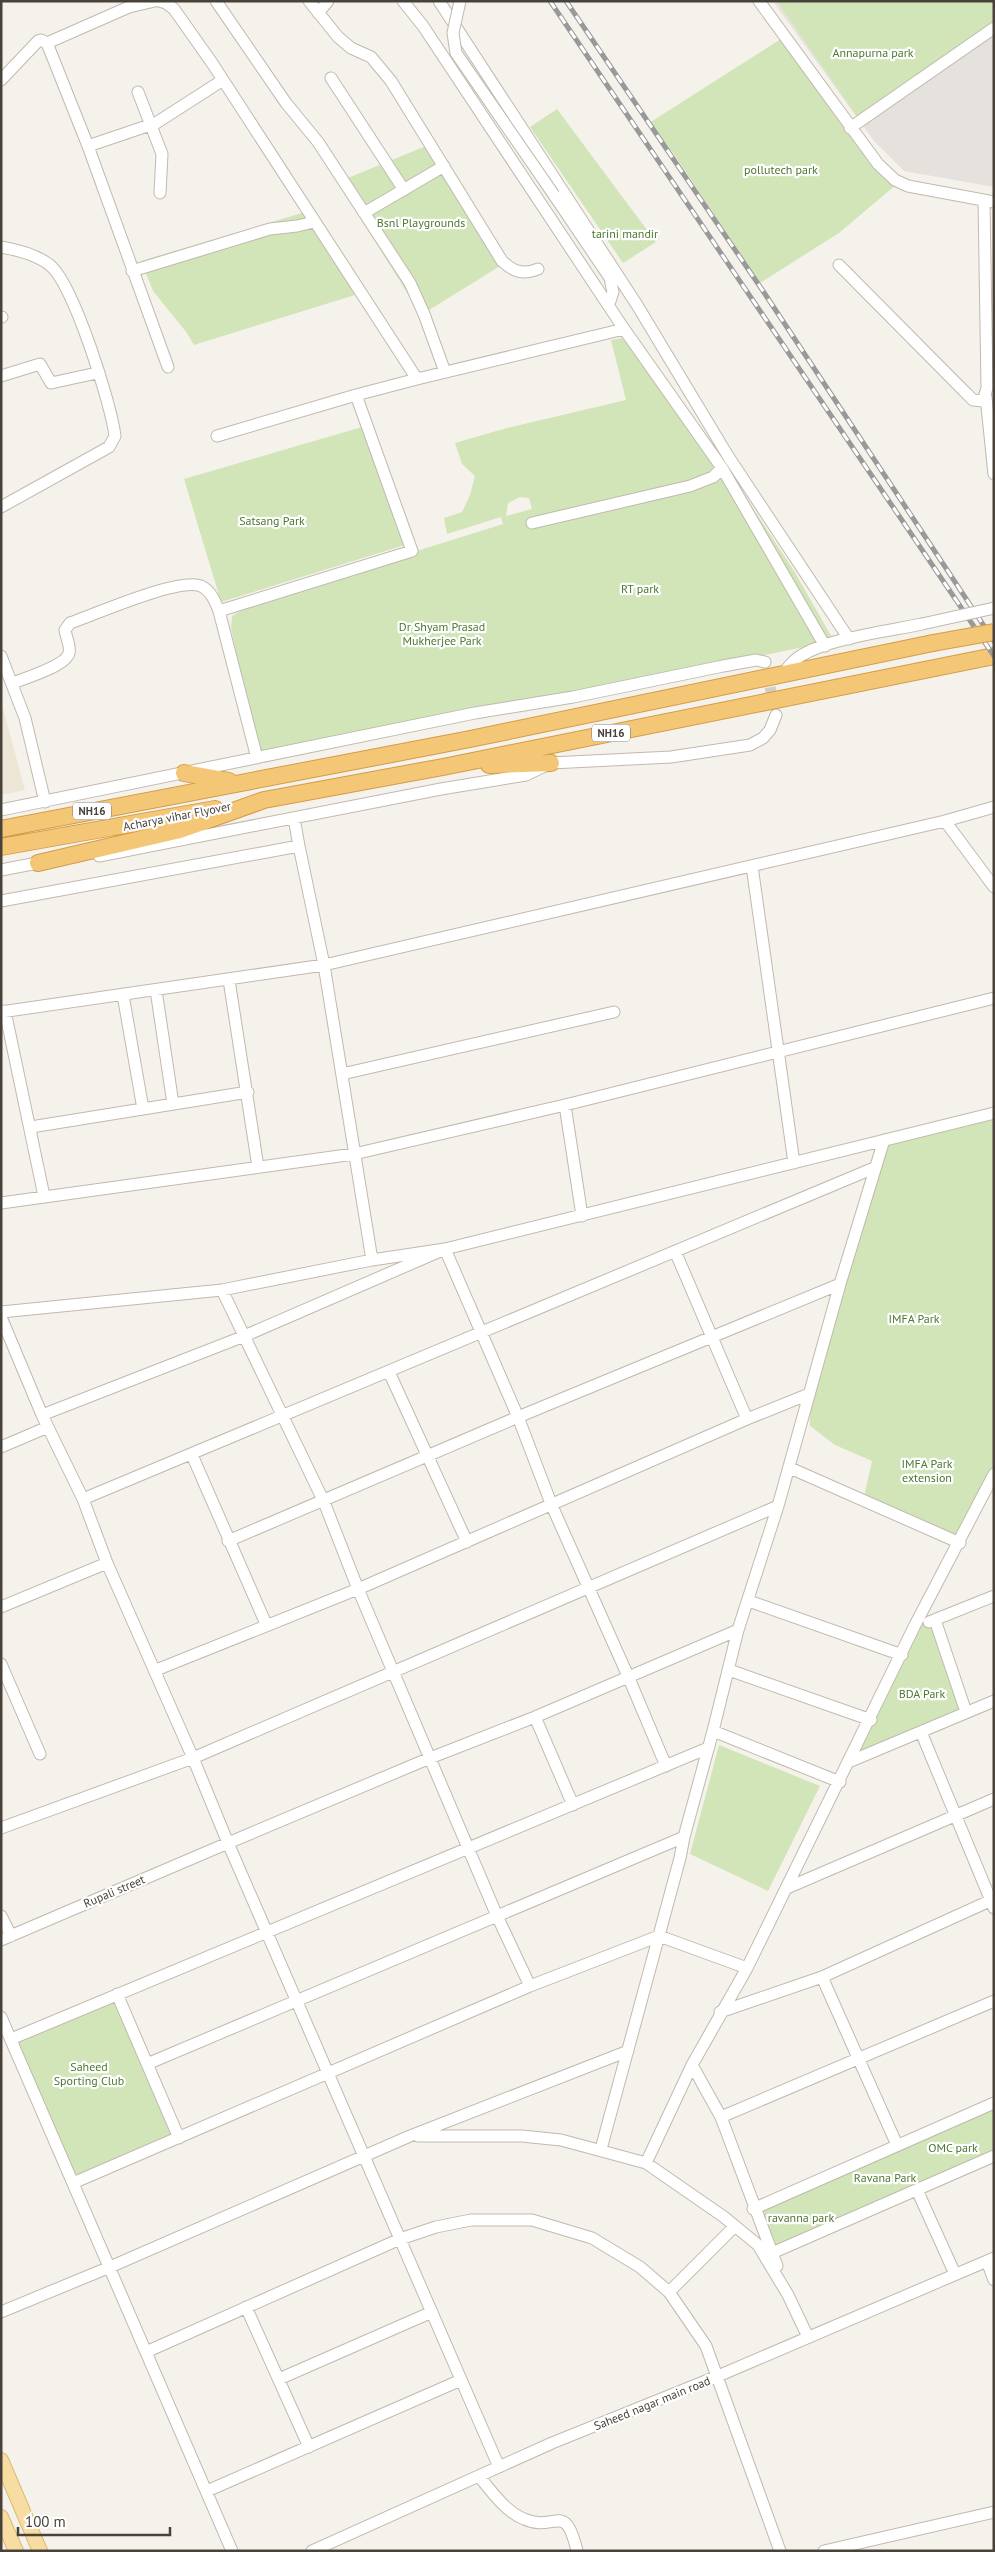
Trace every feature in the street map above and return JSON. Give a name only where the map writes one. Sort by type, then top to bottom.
[{"type":"highway","name":"NH16","points":[[239,783],[470,739],[932,643],[994,632]]},
{"type":"highway","name":"NH16","points":[[264,800],[443,767],[994,656]]},
{"type":"highway","points":[[443,767],[551,763]]},
{"type":"highway","points":[[184,773],[239,783]]},
{"type":"highway","name":"Acharya vihar Flyover","points":[[1,829],[239,783]]},
{"type":"highway","points":[[38,863],[180,830],[264,800]]},
{"type":"highway","name":"Acharya vihar Flyover","points":[[1,847],[139,824],[264,800]]},
{"type":"main road","points":[[1,2460],[40,2551]]},
{"type":"main road","points":[[1,2517],[16,2551]]},
{"type":"street","points":[[47,43],[129,7],[155,1]]},
{"type":"street","points":[[159,1],[166,3],[174,10],[223,80],[417,379]]},
{"type":"street","points":[[216,1],[286,103],[318,142],[419,299],[445,372]]},
{"type":"street","points":[[309,1],[344,43],[366,54],[376,62],[413,114],[502,261],[520,272],[530,273],[538,269]]},
{"type":"street","points":[[318,13],[328,1]]},
{"type":"street","points":[[403,1],[423,26],[624,328],[722,468],[825,646]]},
{"type":"street","points":[[439,1],[629,292],[728,456],[849,639]]},
{"type":"street","points":[[460,1],[454,33],[456,52],[610,278],[629,292]]},
{"type":"street","points":[[759,1],[850,128],[878,164],[895,180],[908,186],[989,201],[986,397],[994,474]]},
{"type":"street","points":[[850,128],[994,28]]},
{"type":"street","points":[[1,80],[38,41],[41,40],[47,43],[88,146],[168,367]]},
{"type":"street","points":[[330,78],[404,190]]},
{"type":"street","points":[[88,146],[152,125],[223,80]]},
{"type":"street","points":[[138,92],[162,154],[160,193]]},
{"type":"street","points":[[364,213],[444,166]]},
{"type":"street","points":[[132,271],[270,229],[314,222]]},
{"type":"street","points":[[1,247],[38,258],[60,276],[72,299],[97,373],[115,436],[112,445],[1,506]]},
{"type":"street","points":[[839,265],[973,400],[982,401],[986,397]]},
{"type":"street","points":[[609,304],[613,292],[610,278]]},
{"type":"street","points":[[217,436],[356,395],[624,328]]},
{"type":"street","points":[[1,376],[40,364],[51,383],[97,373]]},
{"type":"street","points":[[219,611],[412,551],[356,395]]},
{"type":"street","points":[[532,523],[690,486],[713,477],[722,468]]},
{"type":"street","points":[[13,683],[63,662],[70,652],[65,630],[67,626],[88,616],[179,584],[202,587],[210,593],[219,611],[257,758]]},
{"type":"street","points":[[782,675],[796,660],[825,646],[849,639],[994,608]]},
{"type":"street","points":[[1,656],[13,683],[32,746],[45,802]]},
{"type":"street","points":[[1,810],[475,713],[573,697],[756,660],[765,662]]},
{"type":"street","points":[[1,870],[38,863],[124,852],[442,789],[526,775],[551,763],[671,757],[750,745],[762,738],[770,730],[776,715]]},
{"type":"street","points":[[44,1196],[31,1126],[3,1012],[324,965],[945,821],[994,807]]},
{"type":"street","points":[[294,818],[324,965],[372,1260]]},
{"type":"street","points":[[945,821],[994,888]]},
{"type":"street","points":[[1,902],[299,846]]},
{"type":"street","points":[[752,866],[794,1164]]},
{"type":"street","points":[[229,980],[248,1092],[258,1167]]},
{"type":"street","points":[[156,990],[173,1104]]},
{"type":"street","points":[[123,995],[143,1109]]},
{"type":"street","points":[[1,1203],[354,1154],[565,1105],[994,998]]},
{"type":"street","points":[[342,1074],[614,1012]]},
{"type":"street","points":[[31,1126],[248,1092]]},
{"type":"street","points":[[565,1105],[582,1216]]},
{"type":"street","points":[[1,1312],[222,1290],[372,1260],[445,1249],[994,1113]]},
{"type":"street","points":[[601,2149],[680,1858],[738,1630],[749,1601],[790,1468],[840,1284],[884,1140]]},
{"type":"street","points":[[83,1500],[874,1168]]},
{"type":"street","points":[[445,1249],[518,1417],[552,1506],[590,1588],[666,1766]]},
{"type":"street","points":[[42,1415],[242,1337],[445,1249]]},
{"type":"street","points":[[675,1251],[747,1419]]},
{"type":"street","points":[[228,1541],[324,1502],[518,1417],[840,1284]]},
{"type":"street","points":[[222,1290],[242,1337],[284,1416],[324,1502],[358,1589],[497,1916],[530,1986]]},
{"type":"street","points":[[1,1317],[42,1415],[83,1500],[108,1563],[156,1670],[228,1843],[268,1930],[499,2467]]},
{"type":"street","points":[[390,1372],[467,1542]]},
{"type":"street","points":[[156,1670],[266,1624],[358,1589],[552,1506],[747,1419],[809,1394]]},
{"type":"street","points":[[1,1447],[48,1427]]},
{"type":"street","points":[[192,1455],[228,1541],[266,1624]]},
{"type":"street","points":[[790,1468],[960,1543]]},
{"type":"street","points":[[646,2163],[692,2065],[720,2012],[747,1968],[851,1761],[915,1625],[960,1543],[994,1474]]},
{"type":"street","points":[[981,1500],[994,1495]]},
{"type":"street","points":[[1,1828],[193,1758],[778,1506]]},
{"type":"street","points":[[1,1607],[108,1563]]},
{"type":"street","points":[[915,1625],[935,1620],[994,1596]]},
{"type":"street","points":[[749,1601],[902,1655]]},
{"type":"street","points":[[935,1620],[966,1712]]},
{"type":"street","name":"Rupali street","points":[[6,1938],[738,1630]]},
{"type":"street","points":[[1,1664],[40,1754]]},
{"type":"street","points":[[729,1670],[871,1720]]},
{"type":"street","points":[[851,1761],[994,1700]]},
{"type":"street","points":[[535,1717],[573,1805]]},
{"type":"street","points":[[713,1732],[840,1782]]},
{"type":"street","points":[[720,2012],[822,1977],[993,1903],[921,1732]]},
{"type":"street","points":[[11,2039],[268,1930],[708,1748]]},
{"type":"street","points":[[787,1888],[994,1799]]},
{"type":"street","points":[[148,2064],[684,1837]]},
{"type":"street","points":[[1,1916],[6,1938]]},
{"type":"street","points":[[73,2183],[530,1986],[659,1936],[747,1968]]},
{"type":"street","points":[[822,1977],[897,2145]]},
{"type":"street","points":[[117,1994],[179,2138]]},
{"type":"street","points":[[721,2117],[994,2001]]},
{"type":"street","points":[[1,2017],[232,2551]]},
{"type":"street","points":[[1,2312],[110,2267],[410,2136],[628,2051]]},
{"type":"street","points":[[692,2065],[721,2117],[754,2209],[788,2295],[808,2337]]},
{"type":"street","points":[[754,2209],[994,2102]]},
{"type":"street","points":[[410,2136],[522,2136],[561,2140],[601,2149],[646,2163],[735,2226],[758,2245],[788,2295]]},
{"type":"street","points":[[772,2253],[994,2156]]},
{"type":"street","points":[[917,2190],[955,2274]]},
{"type":"street","points":[[146,2352],[400,2239],[436,2227],[471,2220],[532,2220],[592,2238],[640,2267],[669,2292],[706,2346],[780,2551]]},
{"type":"street","points":[[669,2292],[735,2226]]},
{"type":"street","points":[[990,2259],[994,2280]]},
{"type":"street","name":"Saheed nagar main road","points":[[312,2551],[552,2443],[718,2376],[990,2259]]},
{"type":"street","points":[[246,2308],[309,2447]]},
{"type":"street","points":[[279,2379],[432,2312]]},
{"type":"street","points":[[206,2491],[461,2380]]},
{"type":"street","points":[[479,2476],[517,2516],[533,2522],[556,2520],[565,2522],[572,2531],[577,2551]]},
{"type":"street","points":[[824,2551],[994,2512]]},
{"type":"shaded area","points":[[773,1],[994,1],[994,187],[904,171],[874,141]]},
{"type":"shaded area","points":[[1,701],[25,790],[1,795]]},
{"type":"green space","name":"Annapurna park","points":[[777,1],[994,1],[994,26],[860,121]]},
{"type":"green space","name":"pollutech park","points":[[784,37],[897,184],[839,233],[760,283],[671,150],[668,151],[649,123]]},
{"type":"green space","name":"tarini mandir","points":[[557,109],[656,242],[623,263],[530,127]]},
{"type":"green space","name":"Bsnl Playgrounds","points":[[431,144],[505,263],[421,315],[338,182]]},
{"type":"green space","points":[[305,212],[355,295],[194,345],[187,333],[153,291],[141,261]]},
{"type":"green space","points":[[622,338],[728,470],[794,571],[834,641],[258,756],[231,628],[232,616],[257,601],[503,524],[501,517],[447,534],[444,518],[462,512],[470,495],[475,476],[462,464],[455,443],[507,428],[626,400],[611,340]],"holes":[[[520,497],[529,498],[532,509],[506,516],[508,503]]]},
{"type":"green space","name":"Satsang Park","points":[[362,427],[405,545],[221,602],[184,479]]},
{"type":"green space","name":"IMFA Park","points":[[994,1113],[994,1474],[960,1543],[863,1501],[872,1461],[835,1445],[810,1426],[809,1394],[884,1140]]},
{"type":"green space","name":"BDA Park","points":[[935,1620],[966,1712],[851,1761],[915,1625]]},
{"type":"green space","points":[[719,1745],[820,1786],[768,1891],[690,1854]]},
{"type":"green space","name":"Saheed Sporting Club","points":[[114,2001],[173,2137],[76,2176],[18,2042]]},
{"type":"green space","name":"ravanna park","points":[[994,2102],[994,2158],[773,2258],[754,2209]]},
{"type":"tunnel","points":[[767,671],[774,707]]},
{"type":"railway","points":[[550,1],[994,656]]},
{"type":"railway","points":[[566,1],[765,294],[994,641]]},
{"type":"park label","name":"RT park","points":[[640,588]]},
{"type":"park label","name":"Dr Shyam Prasad Mukherjee Park","points":[[442,633]]},
{"type":"park label","name":"IMFA Park extension","points":[[927,1470]]},
{"type":"park label","name":"OMC park","points":[[953,2147]]},
{"type":"park label","name":"Ravana Park","points":[[885,2177]]}]
